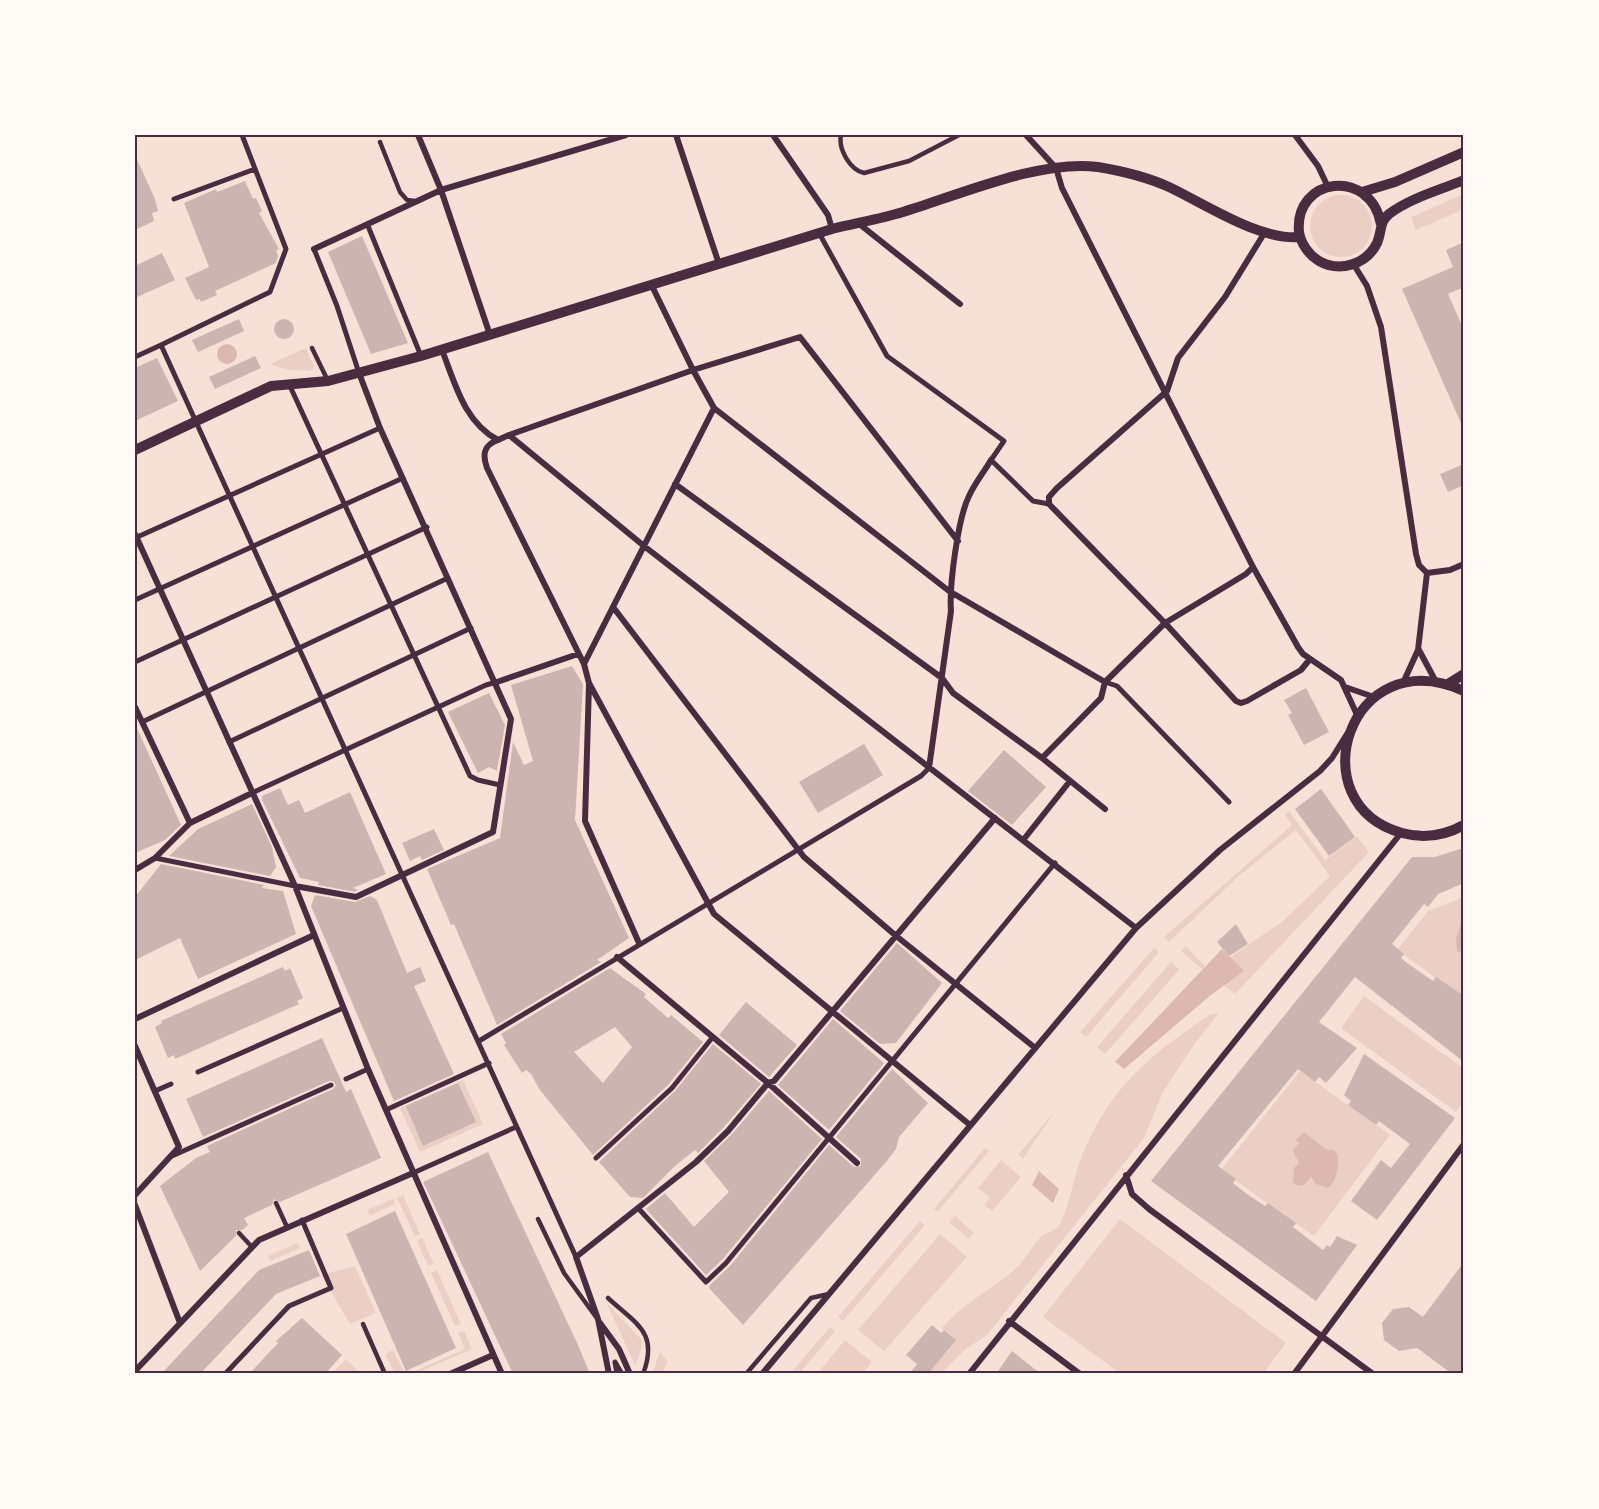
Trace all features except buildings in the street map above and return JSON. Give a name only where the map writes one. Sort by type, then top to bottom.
[{"type":"street","points":[[135,357],[270,292],[286,249],[242,135]]},
{"type":"street","points":[[418,135],[441,190],[490,335]]},
{"type":"street","points":[[155,858],[354,898],[493,832],[511,718],[427,527],[380,428],[359,374],[337,306],[314,249],[368,226],[441,190],[626,135]]},
{"type":"street","points":[[676,135],[719,264]]},
{"type":"street","points":[[773,135],[828,214],[832,229]]},
{"type":"street","points":[[1026,135],[1056,168],[1062,188],[1167,391],[1253,567],[1298,647],[1310,659],[1335,675],[1345,686],[1358,717]]},
{"type":"street","points":[[1295,135],[1318,166],[1328,187]]},
{"type":"street","points":[[1362,192],[1395,182],[1464,152]]},
{"type":"street","points":[[135,450],[271,386],[328,381],[359,374],[832,229],[899,213],[1031,173],[1056,168],[1100,168],[1150,180],[1265,232],[1283,237],[1300,237]]},
{"type":"street","points":[[174,199],[255,169]]},
{"type":"street","points":[[1381,224],[1375,206],[1362,192],[1340,185],[1328,187],[1307,201],[1301,212],[1300,237],[1312,256],[1321,262],[1343,267],[1354,265],[1371,253],[1381,224],[1387,216],[1464,180]]},
{"type":"street","points":[[858,223],[960,304]]},
{"type":"street","points":[[368,226],[421,356]]},
{"type":"street","points":[[1049,504],[1049,497],[1057,488],[1167,391],[1178,358],[1225,297],[1265,232]]},
{"type":"street","points":[[479,1041],[921,776],[929,768],[951,611],[949,591],[958,541],[968,498],[1004,441],[887,356],[819,233]]},
{"type":"street","points":[[1354,265],[1367,286],[1381,327],[1416,554],[1419,565],[1427,573]]},
{"type":"street","points":[[651,285],[714,408],[949,591],[1105,682],[1117,686],[1229,802]]},
{"type":"street","points":[[958,541],[800,337],[693,370],[509,435],[490,443],[483,459],[584,664],[589,683],[714,914],[970,1125]]},
{"type":"street","points":[[161,345],[576,1257],[598,1319],[609,1374]]},
{"type":"street","points":[[442,350],[460,398],[476,423],[486,434],[498,440]]},
{"type":"street","points":[[289,384],[470,776],[500,785]]},
{"type":"street","points":[[584,664],[714,408]]},
{"type":"street","points":[[380,428],[136,536],[295,886],[368,1069],[388,1109],[413,1173],[502,1374]]},
{"type":"street","points":[[509,435],[644,546],[1136,928]]},
{"type":"street","points":[[991,460],[1033,501],[1049,504],[1240,704],[1301,670],[1310,659]]},
{"type":"street","points":[[135,600],[403,478]]},
{"type":"street","points":[[675,484],[942,678],[953,693],[1042,758],[1104,809]]},
{"type":"street","points":[[135,662],[427,527]]},
{"type":"street","points":[[1427,573],[1450,570],[1464,564]]},
{"type":"street","points":[[1042,758],[1101,698],[1105,682],[1165,623],[1246,574],[1253,567]]},
{"type":"street","points":[[1403,683],[1418,650],[1427,573]]},
{"type":"street","points":[[142,722],[448,578]]},
{"type":"street","points":[[614,607],[804,857],[895,936],[1034,1047]]},
{"type":"street","points":[[229,742],[471,628]]},
{"type":"street","points":[[1418,650],[1435,680]]},
{"type":"street","points":[[135,870],[155,858],[190,823],[437,707],[497,682],[578,654]]},
{"type":"street","points":[[1448,684],[1464,674]]},
{"type":"street","points":[[762,1374],[1136,928],[1220,850],[1320,771],[1332,758],[1358,717],[1374,698],[1403,683],[1435,680],[1464,691]]},
{"type":"street","points":[[589,683],[585,821],[639,943]]},
{"type":"street","points":[[1345,686],[1374,698]]},
{"type":"street","points":[[135,707],[190,823]]},
{"type":"street","points":[[1351,728],[1344,755],[1352,792],[1369,815],[1390,830],[1415,837],[1443,834],[1464,825]]},
{"type":"street","points":[[1024,839],[1070,781]]},
{"type":"street","points":[[576,1257],[696,1162],[728,1131],[768,1083],[774,1080],[995,818]]},
{"type":"street","points":[[969,1374],[1009,1321],[1401,833]]},
{"type":"street","points":[[638,1208],[706,1282],[726,1263],[1055,863]]},
{"type":"street","points":[[135,1019],[314,935]]},
{"type":"street","points":[[617,957],[768,1083],[857,1163]]},
{"type":"street","points":[[198,1072],[343,1008]]},
{"type":"street","points":[[596,1158],[672,1088],[712,1038]]},
{"type":"street","points":[[135,1046],[179,1147],[135,1195]]},
{"type":"street","points":[[388,1109],[489,1063]]},
{"type":"street","points":[[346,1079],[368,1069]]},
{"type":"street","points":[[155,1091],[171,1084]]},
{"type":"street","points":[[170,1156],[331,1085]]},
{"type":"street","points":[[135,1371],[251,1246],[302,1220],[516,1127]]},
{"type":"street","points":[[1294,1374],[1464,1144]]},
{"type":"street","points":[[1126,1175],[1132,1194],[1149,1209],[1373,1374]]},
{"type":"street","points":[[135,1205],[180,1323]]},
{"type":"street","points":[[225,1374],[289,1306],[331,1288],[302,1220]]},
{"type":"street","points":[[598,1319],[620,1349],[630,1374]]},
{"type":"street","points":[[1009,1321],[1080,1374]]},
{"type":"street","points":[[450,1374],[493,1355]]},
{"type":"street","points":[[617,1374],[615,1362],[622,1374]]},
{"type":"lane","points":[[841,135],[844,154],[857,172],[864,173],[909,161],[959,135]]},
{"type":"lane","points":[[380,142],[403,196],[407,200],[420,201]]},
{"type":"lane","points":[[312,348],[328,381]]},
{"type":"lane","points":[[276,1203],[288,1227]]},
{"type":"lane","points":[[538,1219],[564,1273],[598,1319]]},
{"type":"lane","points":[[239,1233],[251,1246]]},
{"type":"lane","points":[[746,1374],[811,1298],[830,1294]]},
{"type":"lane","points":[[608,1298],[646,1335],[649,1353],[643,1374]]},
{"type":"lane","points":[[363,1324],[386,1374]]},
{"type":"shaded area","points":[[1464,194],[1464,209],[1416,230],[1411,217]]},
{"type":"shaded area","points":[[1341,195],[1358,200],[1363,204],[1367,209],[1372,226],[1367,243],[1363,248],[1358,252],[1341,257],[1324,252],[1319,248],[1315,243],[1310,226],[1315,209],[1319,204],[1324,200]]},
{"type":"shaded area","points":[[227,344],[234,347],[237,354],[234,361],[227,364],[220,361],[217,354],[220,347]]},
{"type":"shaded area","points":[[306,348],[314,367],[310,371],[288,370],[270,364]]},
{"type":"shaded area","points":[[1289,811],[1325,860],[1357,836],[1369,852],[1235,994],[1223,985],[1243,971],[1229,958],[1283,921],[1330,876],[1296,830],[1241,874],[1169,942],[1164,937],[1292,825],[1285,815]]},
{"type":"shaded area","points":[[1464,897],[1464,998],[1397,950],[1428,911]]},
{"type":"shaded area","points":[[1464,921],[1464,955],[1457,951],[1456,938],[1461,923]]},
{"type":"shaded area","points":[[1186,946],[1205,966],[1202,969],[1181,951]]},
{"type":"shaded area","points":[[1154,948],[1159,952],[1086,1037],[1080,1032]]},
{"type":"shaded area","points":[[1222,949],[1244,971],[1211,995],[1124,1069],[1115,1062]]},
{"type":"shaded area","points":[[1171,962],[1179,970],[1105,1054],[1097,1047]]},
{"type":"shaded area","points":[[1364,996],[1464,1069],[1464,1101],[1456,1112],[1341,1028]]},
{"type":"shaded area","points":[[1219,1013],[1195,1043],[1163,1092],[1144,1138],[987,1335],[967,1348],[940,1374],[928,1374],[956,1340],[942,1328],[967,1304],[1017,1268],[1041,1237],[1058,1227],[1083,1153],[1094,1129],[1120,1090],[1152,1057],[1170,1043],[1211,1014]]},
{"type":"shaded area","points":[[1300,1071],[1390,1135],[1314,1236],[1221,1170]]},
{"type":"shaded area","points":[[463,1080],[483,1124],[420,1152],[400,1108]]},
{"type":"shaded area","points":[[1055,1111],[1023,1159],[1018,1155]]},
{"type":"shaded area","points":[[1304,1132],[1326,1149],[1334,1150],[1338,1155],[1337,1173],[1334,1182],[1328,1188],[1316,1184],[1311,1177],[1304,1185],[1298,1186],[1293,1182],[1294,1168],[1299,1163],[1293,1151],[1299,1143],[1296,1140]]},
{"type":"shaded area","points":[[985,1148],[989,1151],[938,1211],[934,1209]]},
{"type":"shaded area","points":[[1001,1160],[1021,1177],[992,1211],[984,1205],[990,1198],[978,1188]]},
{"type":"shaded area","points":[[1039,1171],[1059,1189],[1053,1203],[1032,1185]]},
{"type":"shaded area","points":[[403,1195],[420,1234],[415,1236],[397,1198]]},
{"type":"shaded area","points":[[393,1199],[395,1204],[370,1216],[367,1210]]},
{"type":"shaded area","points":[[955,1216],[974,1233],[969,1239],[949,1222]]},
{"type":"shaded area","points":[[1120,1219],[1286,1343],[1263,1374],[1121,1374],[1043,1317]]},
{"type":"shaded area","points":[[920,1221],[925,1225],[843,1321],[838,1317]]},
{"type":"shaded area","points":[[940,1234],[967,1257],[884,1351],[858,1330]]},
{"type":"shaded area","points":[[422,1238],[434,1264],[428,1266],[417,1241]]},
{"type":"shaded area","points":[[297,1243],[300,1248],[270,1261],[268,1256]]},
{"type":"shaded area","points":[[355,1266],[376,1313],[350,1324],[321,1275]]},
{"type":"shaded area","points":[[437,1270],[461,1324],[455,1326],[431,1273]]},
{"type":"shaded area","points":[[606,1302],[642,1340],[641,1351],[635,1365]]},
{"type":"shaded area","points":[[830,1327],[835,1331],[799,1374],[790,1374]]},
{"type":"shaded area","points":[[464,1331],[472,1349],[415,1374],[408,1374],[465,1349],[458,1333]]},
{"type":"shaded area","points":[[845,1340],[872,1362],[862,1374],[817,1374]]},
{"type":"shaded area","points":[[393,1350],[403,1370],[395,1374],[385,1354]]},
{"type":"shaded area","points":[[660,1352],[668,1362],[661,1374],[652,1374]]},
{"type":"shaded area","points":[[346,1359],[361,1374],[331,1374]]}]
